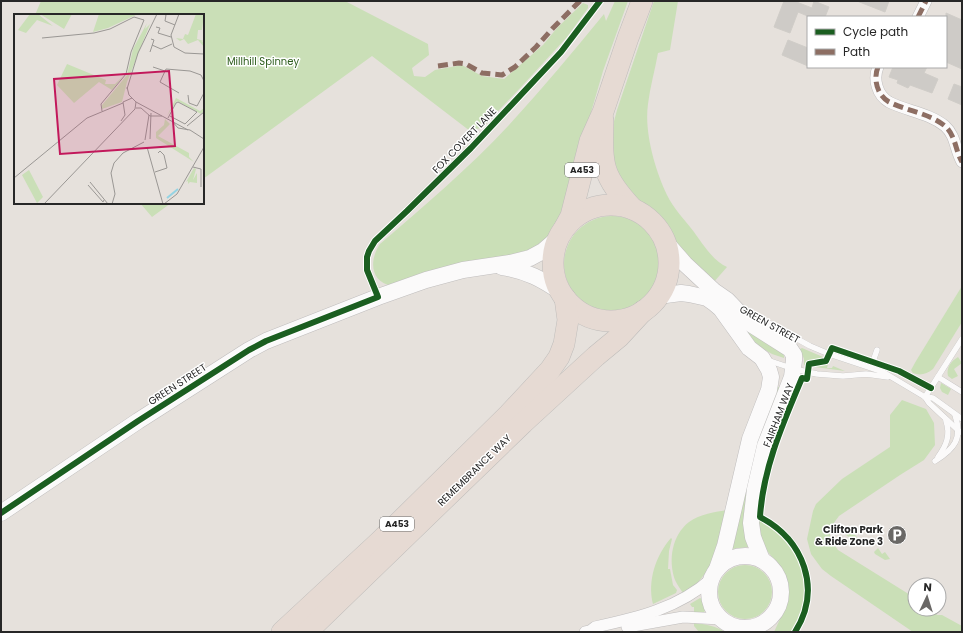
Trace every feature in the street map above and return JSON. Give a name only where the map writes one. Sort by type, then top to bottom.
[{"type":"highway","name":"A453","points":[[561,234],[571,216],[590,141],[603,112],[642,1]]},
{"type":"highway","name":"A453","points":[[603,112],[602,148],[604,166],[609,180],[617,192],[633,209]]},
{"type":"highway","points":[[603,205],[618,205],[633,209],[643,214],[652,221],[659,230],[669,254],[669,269],[665,283],[658,296],[643,311],[627,318],[610,320],[599,319],[593,318],[578,310],[564,296],[557,283],[554,272],[553,261],[555,249],[561,234],[574,218],[588,210],[603,205]]},
{"type":"highway","name":"REMEMBRANCE WAY","points":[[282,632],[378,542],[509,414],[550,370],[559,357],[564,344],[568,320],[564,296]]},
{"type":"highway","name":"REMEMBRANCE WAY","points":[[307,632],[523,424],[596,356],[619,337],[643,311]]},
{"type":"street","points":[[918,16],[926,1]]},
{"type":"street","points":[[878,68],[876,79],[877,87],[887,101],[937,120],[946,127],[954,141],[958,155],[962,162]]},
{"type":"street","name":"GREEN STREET","points":[[1,513],[138,421],[249,350],[266,341],[378,297],[445,275],[530,258],[544,251],[561,234]]},
{"type":"street","name":"GREEN STREET","points":[[664,240],[685,264],[727,300]]},
{"type":"street","name":"GREEN STREET","points":[[492,266],[527,272],[544,280],[564,296]]},
{"type":"street","name":"GREEN STREET","points":[[658,296],[681,293],[699,295],[707,298],[721,309],[749,348],[762,358]]},
{"type":"street","name":"FAIRHAM WAY","points":[[727,300],[749,324],[781,342],[790,349],[794,355],[794,369],[789,387],[765,446],[755,489],[751,523],[753,537],[762,560]]},
{"type":"street","name":"FAIRHAM WAY","points":[[714,574],[725,546],[750,439],[770,382],[769,370],[762,358]]},
{"type":"street","points":[[748,556],[762,560],[772,569],[779,580],[781,587],[778,606],[768,625],[742,628],[706,618],[683,617],[592,632],[595,627],[634,618],[667,607],[690,596],[728,560],[734,558],[748,556]]},
{"type":"street","points":[[714,574],[709,592],[711,605],[715,613],[731,626]]},
{"type":"lane","name":"FOX COVERT LANE","points":[[378,297],[367,270],[369,250],[375,241],[471,148],[561,52],[600,1]]},
{"type":"lane","name":"GREEN STREET","points":[[727,300],[810,346],[829,354],[871,367],[894,378],[925,397]]},
{"type":"lane","points":[[925,397],[962,338]]},
{"type":"lane","points":[[871,367],[876,350]]},
{"type":"lane","name":"GREEN STREET","points":[[762,358],[808,373],[833,376],[866,374],[894,378]]},
{"type":"lane","points":[[938,377],[962,392]]},
{"type":"lane","points":[[925,397],[933,398],[962,419]]},
{"type":"lane","points":[[925,397],[929,403],[961,433]]},
{"type":"lane","points":[[946,419],[949,428],[949,435],[944,449],[935,461],[953,449],[959,440],[961,433],[954,413]]},
{"type":"green space","name":"Millhill Spinney","points":[[41,1],[345,1],[428,44],[429,55],[412,68],[414,76],[425,77],[435,70],[462,65],[482,76],[504,79],[543,45],[557,28],[583,3],[588,5],[588,8],[567,37],[483,127],[470,131],[372,56],[204,178],[204,14],[35,14]]},
{"type":"green space","points":[[615,1],[628,1],[603,71],[561,216],[551,235],[530,253],[392,286],[379,280],[374,270],[373,263],[376,250],[380,244],[446,186],[494,141],[545,84],[604,14],[606,21]]},
{"type":"green space","points":[[654,1],[678,1],[670,50],[658,53],[650,91],[647,115],[649,139],[658,174],[672,205],[709,252],[717,261],[727,267],[713,283],[693,263],[659,217],[645,206],[634,200],[620,185],[609,140],[617,110]]},
{"type":"green space","points":[[141,204],[170,204],[152,217]]},
{"type":"green space","points":[[612,216],[630,219],[646,230],[657,246],[660,264],[657,282],[646,298],[630,309],[612,312],[594,309],[578,298],[567,282],[564,264],[567,246],[578,230],[594,219]]},
{"type":"green space","points":[[962,286],[962,322],[933,369],[923,374],[913,373],[911,370],[916,361]]},
{"type":"green space","points":[[742,327],[782,351],[784,358],[772,354],[755,344]]},
{"type":"green space","points":[[802,348],[823,357],[822,359],[808,361],[807,364],[804,365],[804,359],[800,349]]},
{"type":"green space","points":[[958,357],[962,363],[954,369],[958,376],[952,379],[948,376],[948,368]]},
{"type":"green space","points":[[828,364],[827,368],[832,368],[833,366],[845,371],[815,367],[815,365]]},
{"type":"green space","points":[[941,383],[951,389],[948,395],[942,392],[940,388]]},
{"type":"green space","points":[[777,386],[782,389],[746,538],[748,547],[732,549],[755,440]]},
{"type":"green space","points":[[902,400],[926,409],[934,423],[935,445],[924,460],[839,516],[830,528],[830,539],[838,550],[907,593],[907,617],[946,617],[962,626],[962,632],[913,632],[831,576],[822,569],[811,554],[807,539],[816,504],[842,479],[890,447],[890,415]]},
{"type":"green space","points":[[728,510],[714,558],[704,575],[696,584],[683,593],[675,580],[673,572],[672,556],[675,541],[683,527],[689,522],[698,517]]},
{"type":"green space","points":[[758,519],[773,528],[786,540],[795,553],[802,568],[804,600],[799,616],[791,632],[774,632],[787,604],[788,584],[782,568],[762,544]]},
{"type":"green space","points":[[849,527],[859,540],[861,538],[866,544],[863,546],[846,535],[845,531]]},
{"type":"green space","points":[[671,538],[668,569],[670,569],[673,585],[677,590],[676,593],[653,604],[651,586],[654,569],[661,552]]},
{"type":"green space","points":[[878,548],[882,554],[885,552],[890,559],[885,560],[875,554],[874,552]]},
{"type":"green space","points":[[745,565],[755,567],[764,573],[770,582],[772,592],[770,602],[764,611],[755,617],[745,619],[735,617],[726,611],[720,602],[718,592],[720,582],[726,573],[735,567]]},
{"type":"green space","points":[[700,598],[702,599],[705,611],[694,612],[694,607],[690,604]]},
{"type":"green space","points":[[694,623],[718,628],[725,632],[699,632],[694,626]]},
{"type":"building","points":[[784,1],[794,1],[812,8],[814,1],[829,7],[825,16],[808,16],[798,12],[790,33],[774,27]]},
{"type":"building","points":[[857,1],[889,1],[885,12]]},
{"type":"building","points":[[946,13],[962,20],[962,69],[947,62]]},
{"type":"building","points":[[788,40],[807,48],[807,66],[782,55]]},
{"type":"building","points":[[893,68],[926,68],[924,73],[938,79],[932,93],[910,85],[908,88],[897,83],[898,80],[889,77]]},
{"type":"building","points":[[954,84],[962,87],[962,105],[948,99]]},
{"type":"marked path","points":[[438,66],[459,63],[466,64],[482,73],[502,75],[515,67],[580,1]]},
{"type":"marked path","points":[[918,16],[926,1]]},
{"type":"marked path","points":[[878,68],[876,82],[879,91],[885,99],[896,105],[932,118],[945,126],[951,134],[962,162]]},
{"type":"cycle path","points":[[1,513],[138,421],[249,350],[266,341],[378,297],[367,270],[367,257],[375,241],[471,148],[561,52],[600,1]]},
{"type":"cycle path","points":[[795,632],[803,616],[807,599],[807,583],[804,567],[798,552],[788,539],[775,527],[760,517],[765,481],[775,446],[802,378],[807,379],[809,364],[826,361],[832,348],[899,371],[931,388]]},
{"type":"place","name":"Clifton Park & Ride Zone 3","points":[[897,535]]}]
